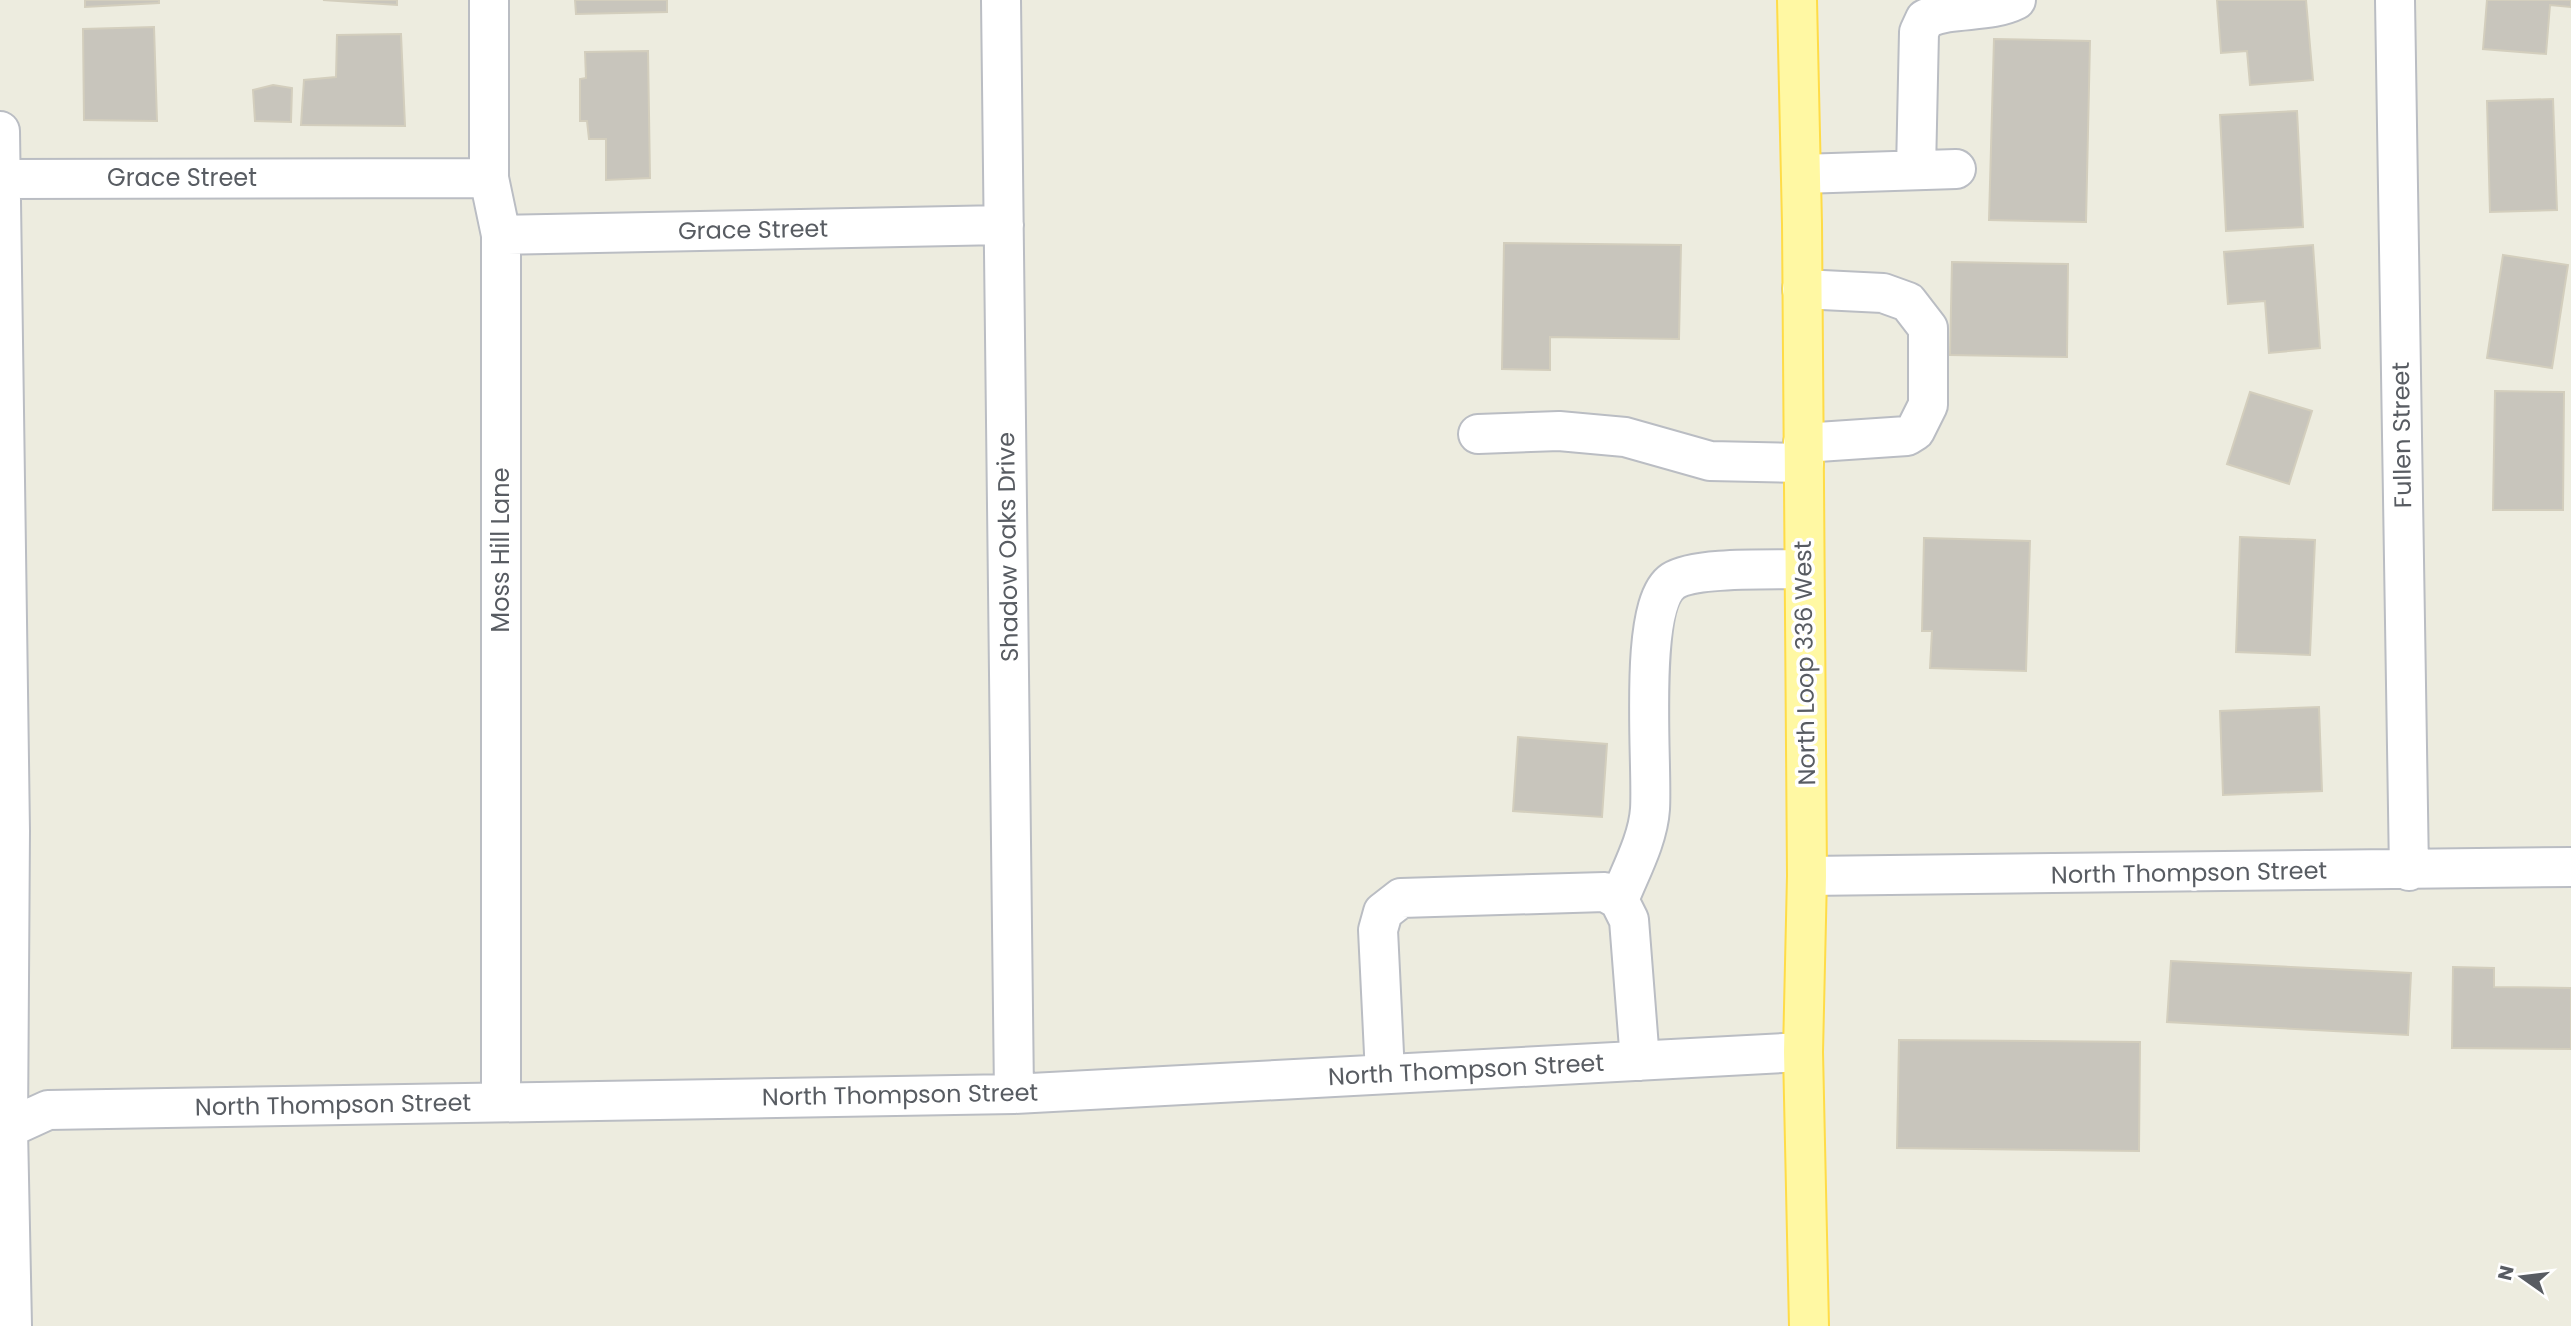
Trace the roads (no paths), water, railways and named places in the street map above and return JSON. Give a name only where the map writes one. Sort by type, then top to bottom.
[{"type":"main road","name":"North Loop 336 West","points":[[1797,0],[1807,876],[1803,1052],[1809,1326]]},
{"type":"street","name":"Moss Hill Lane","points":[[489,0],[489,178],[501,236],[501,1101]]},
{"type":"street","name":"Shadow Oaks Drive","points":[[1001,0],[1014,1094]]},
{"type":"street","points":[[1916,170],[1919,32],[1925,19],[1940,13],[2003,6],[2016,0]]},
{"type":"street","name":"Fullen Street","points":[[2395,0],[2409,871]]},
{"type":"street","points":[[0,131],[10,831],[4,1130],[12,1326]]},
{"type":"street","points":[[1801,174],[1956,169]]},
{"type":"street","name":"Grace Street","points":[[1,178],[489,178]]},
{"type":"street","name":"Grace Street","points":[[501,236],[1004,225]]},
{"type":"street","points":[[1478,434],[1559,431],[1625,437],[1710,461],[1803,453],[1907,436],[1915,431],[1928,405],[1927,328],[1908,302],[1883,293],[1802,289]]},
{"type":"street","points":[[1619,900],[1639,850],[1650,812],[1651,635],[1658,605],[1671,582],[1689,573],[1804,569]]},
{"type":"street","name":"North Thompson Street","points":[[1807,876],[2571,867]]},
{"type":"street","points":[[1385,1074],[1378,930],[1383,912],[1401,898],[1605,892],[1619,900],[1629,920],[1640,1060]]},
{"type":"street","name":"North Thompson Street","points":[[4,1130],[48,1110],[1014,1094],[1803,1052]]}]
